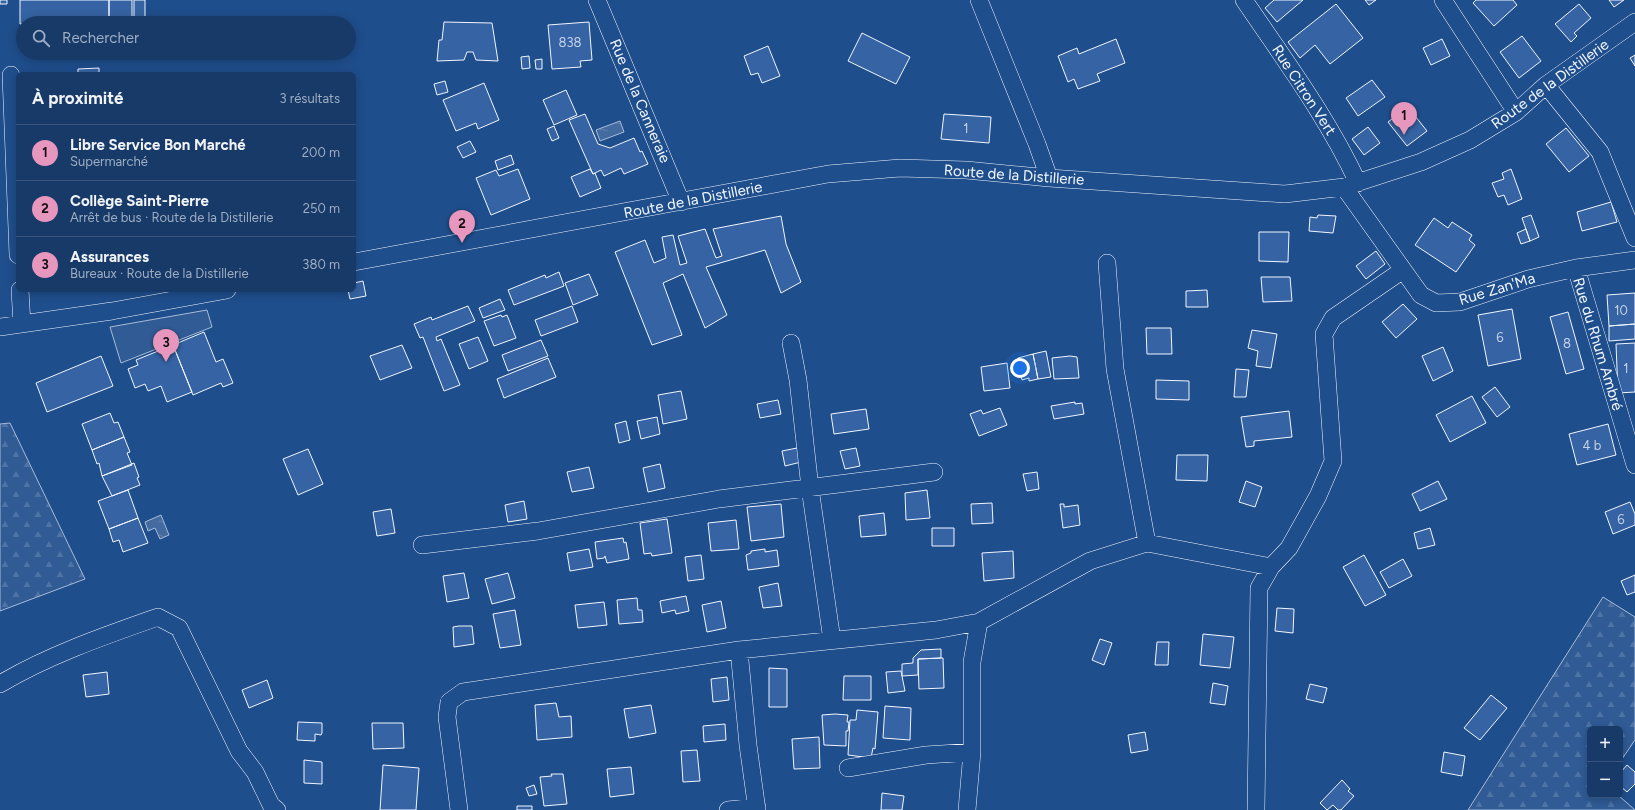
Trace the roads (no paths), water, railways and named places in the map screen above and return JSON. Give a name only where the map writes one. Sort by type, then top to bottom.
[{"type":"street","name":"Rue de la Canneraie","points":[[597,0],[681,202]]},
{"type":"street","points":[[979,0],[1037,144],[1048,178]]},
{"type":"street","name":"Rue Citron Vert","points":[[1244,0],[1319,111],[1349,164],[1351,185]]},
{"type":"street","points":[[1443,0],[1516,112]]},
{"type":"street","name":"Route de la Distillerie","points":[[356,262],[828,174],[900,168],[966,170],[1048,178],[1285,194],[1351,185],[1421,162],[1470,140],[1516,112],[1546,85],[1635,22]]},
{"type":"street","points":[[11,75],[16,204]]},
{"type":"street","points":[[1546,85],[1600,152],[1635,238]]},
{"type":"street","name":"Rue Zan'Ma","points":[[1351,185],[1403,270],[1421,295],[1436,303],[1460,302],[1528,278],[1576,268],[1635,260]]},
{"type":"street","points":[[1107,263],[1115,369],[1147,543]]},
{"type":"street","name":"Rue du Rhum Ambré","points":[[1576,268],[1635,465]]},
{"type":"street","points":[[1256,810],[1259,588],[1270,567],[1289,548],[1318,496],[1333,461],[1324,334],[1333,318],[1403,270]]},
{"type":"street","points":[[20,292],[22,324]]},
{"type":"street","points":[[0,328],[112,311],[215,292]]},
{"type":"street","points":[[791,343],[798,380],[810,488],[832,640]]},
{"type":"street","points":[[422,545],[538,531],[719,499],[934,472]]},
{"type":"street","points":[[459,810],[447,717],[449,702],[464,692],[739,650],[936,630],[979,622],[1090,561],[1147,543],[1270,567]]},
{"type":"street","points":[[0,684],[30,666],[118,631],[158,617],[179,628],[239,751],[255,772],[271,805],[277,810]]},
{"type":"street","points":[[967,810],[972,752],[972,662],[979,622]]},
{"type":"street","points":[[728,810],[757,809],[748,745],[739,650]]},
{"type":"street","points":[[848,768],[926,755],[972,752]]},
{"type":"water","points":[[620,121],[624,132],[600,141],[596,130]]},
{"type":"water","points":[[161,515],[169,535],[160,539],[155,528],[148,531],[145,522]]},
{"type":"place","name":"Libre Service Bon Marché","points":[[1404,135]]},
{"type":"place","name":"Collège Saint-Pierre","points":[[462,243]]},
{"type":"place","name":"Assurances","points":[[166,362]]}]
